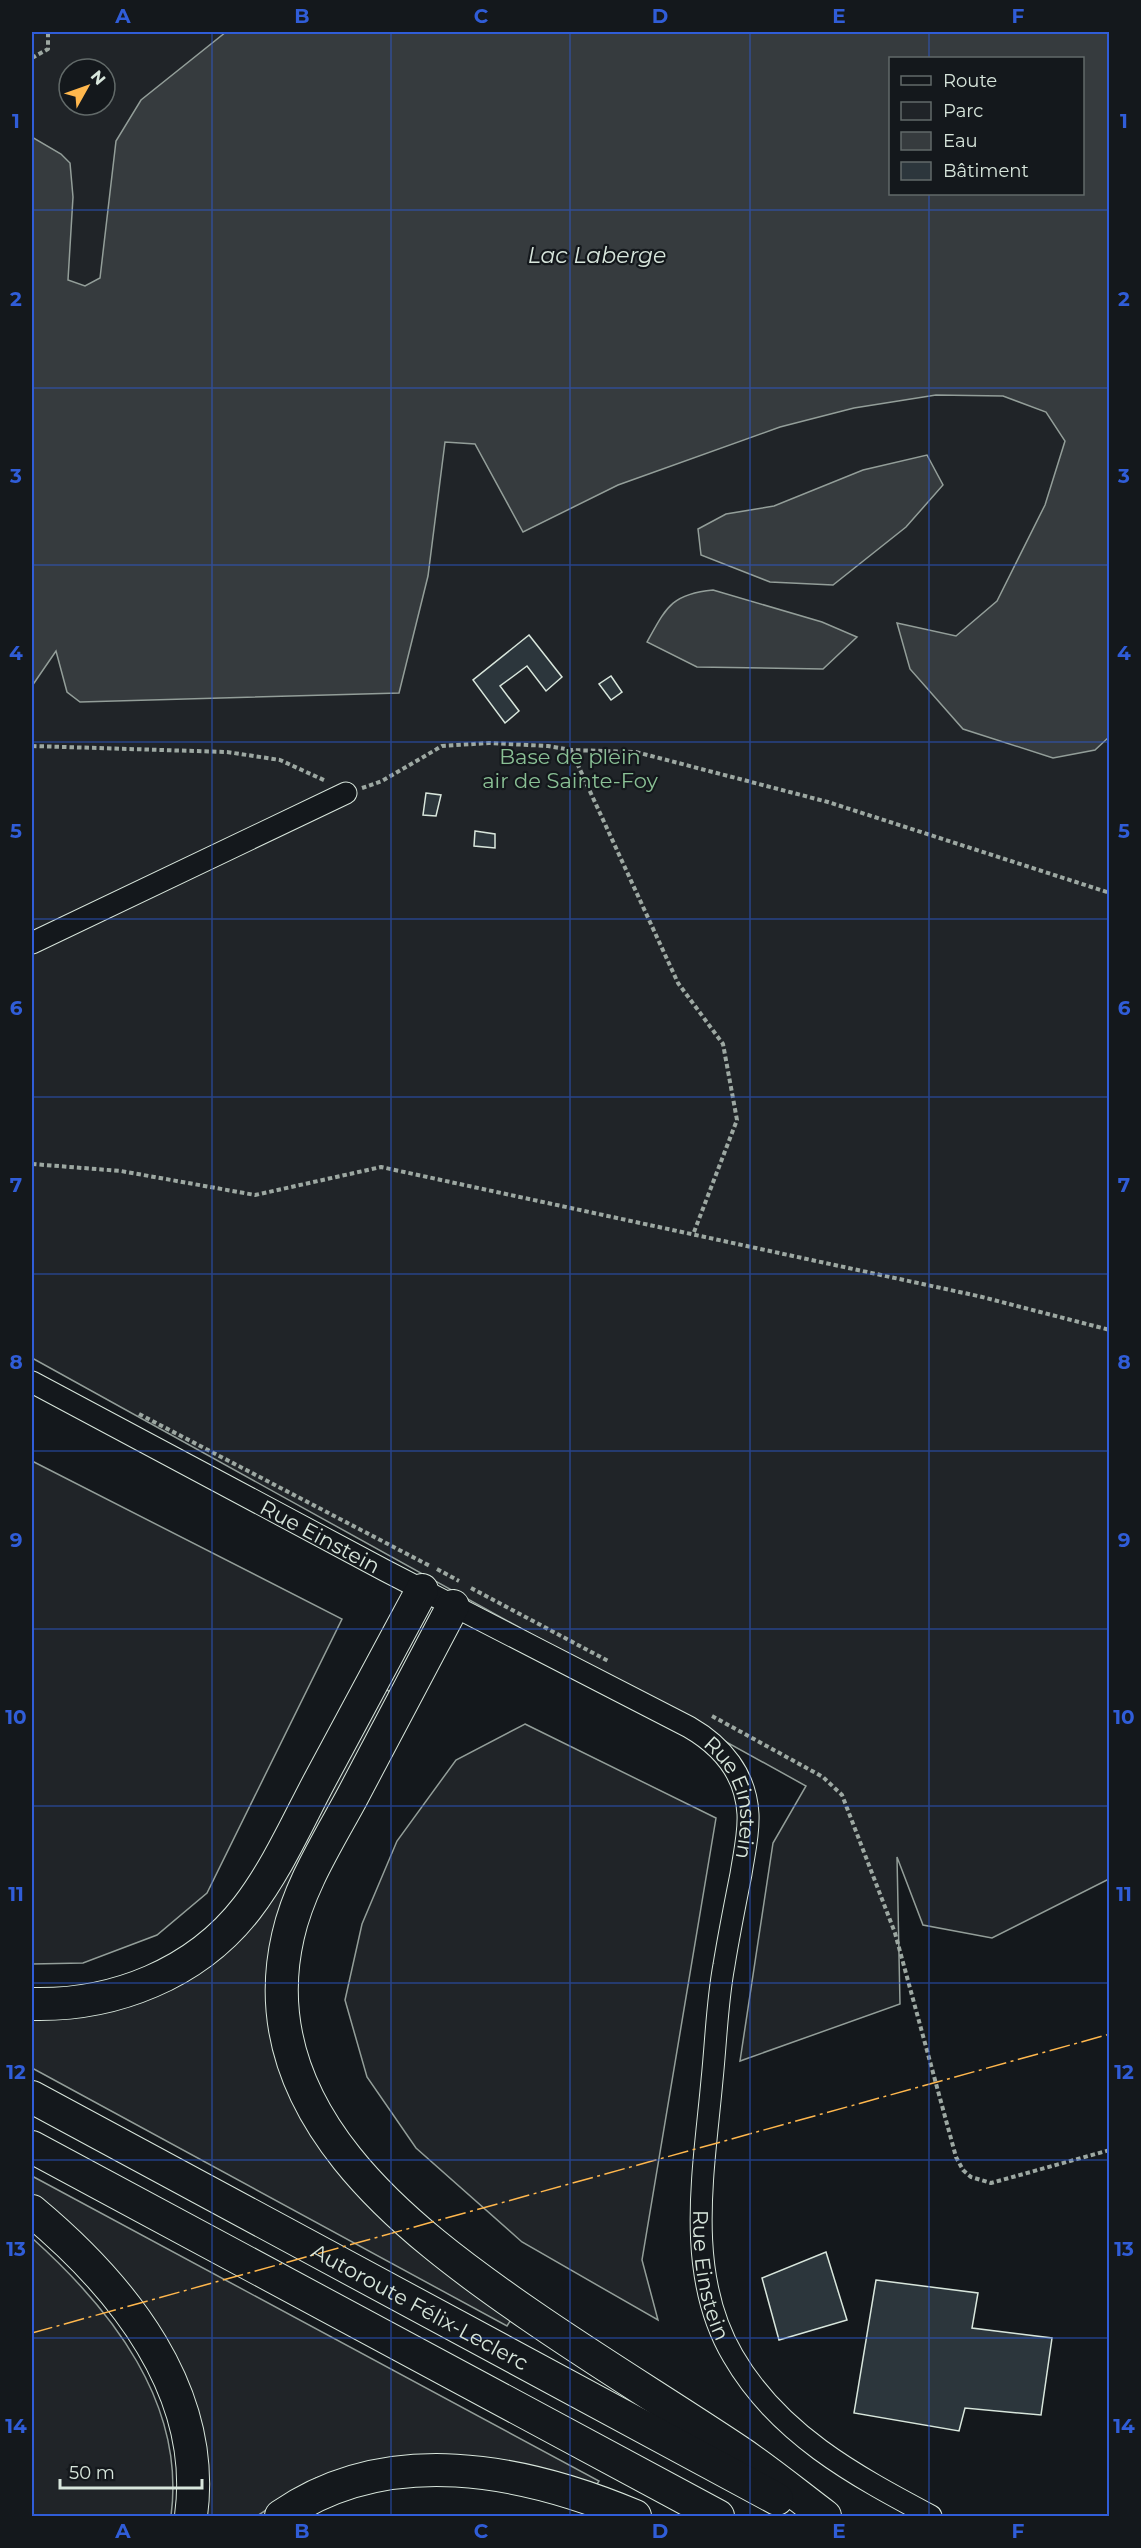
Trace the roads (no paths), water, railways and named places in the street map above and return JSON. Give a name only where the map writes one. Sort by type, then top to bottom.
[{"type":"highway","points":[[32,2004],[92,2000],[134,1989],[190,1961],[234,1923],[272,1870],[422,1590]]},
{"type":"highway","points":[[453,1606],[315,1864],[296,1910],[285,1955],[282,1996],[288,2040],[302,2084],[325,2129],[353,2168],[423,2237],[495,2291],[569,2342],[740,2452],[825,2517]]},
{"type":"highway","name":"Autoroute Félix-Leclerc","points":[[32,2097],[809,2517]]},
{"type":"highway","name":"Autoroute Félix-Leclerc","points":[[32,2147],[718,2517]]},
{"type":"highway","points":[[32,2211],[75,2249],[115,2292],[143,2331],[162,2364],[174,2389],[188,2440],[193,2485],[191,2517]]},
{"type":"highway","points":[[281,2517],[306,2500],[344,2484],[365,2478],[429,2469],[476,2472],[524,2480],[571,2493],[635,2517]]},
{"type":"street","points":[[32,943],[346,793]]},
{"type":"street","name":"Rue Einstein","points":[[32,1382],[422,1590],[699,1733],[719,1748],[733,1765],[746,1802],[747,1837],[723,1969],[704,2169],[702,2237],[711,2301],[720,2331],[733,2357],[751,2384],[786,2424],[846,2470],[931,2517]]},
{"type":"water","name":"Lac Laberge","points":[[226,32],[1109,32],[1109,737],[1095,750],[1053,758],[963,729],[910,669],[897,623],[956,636],[997,601],[1045,505],[1065,441],[1046,412],[1003,396],[936,395],[854,408],[780,427],[618,485],[523,532],[475,444],[445,442],[428,576],[399,693],[80,702],[67,692],[56,651],[32,686],[32,137],[61,154],[70,163],[73,197],[68,280],[85,286],[100,278],[116,141],[141,100]]},
{"type":"water","points":[[927,455],[943,485],[906,527],[833,585],[770,582],[701,555],[698,529],[726,514],[774,506],[863,470]]},
{"type":"water","points":[[713,590],[822,622],[857,637],[823,669],[697,667],[647,642],[659,620],[671,605],[688,595]]},
{"type":"park label","name":"Base de plein air de Sainte-Foy","points":[[570,768]]}]
